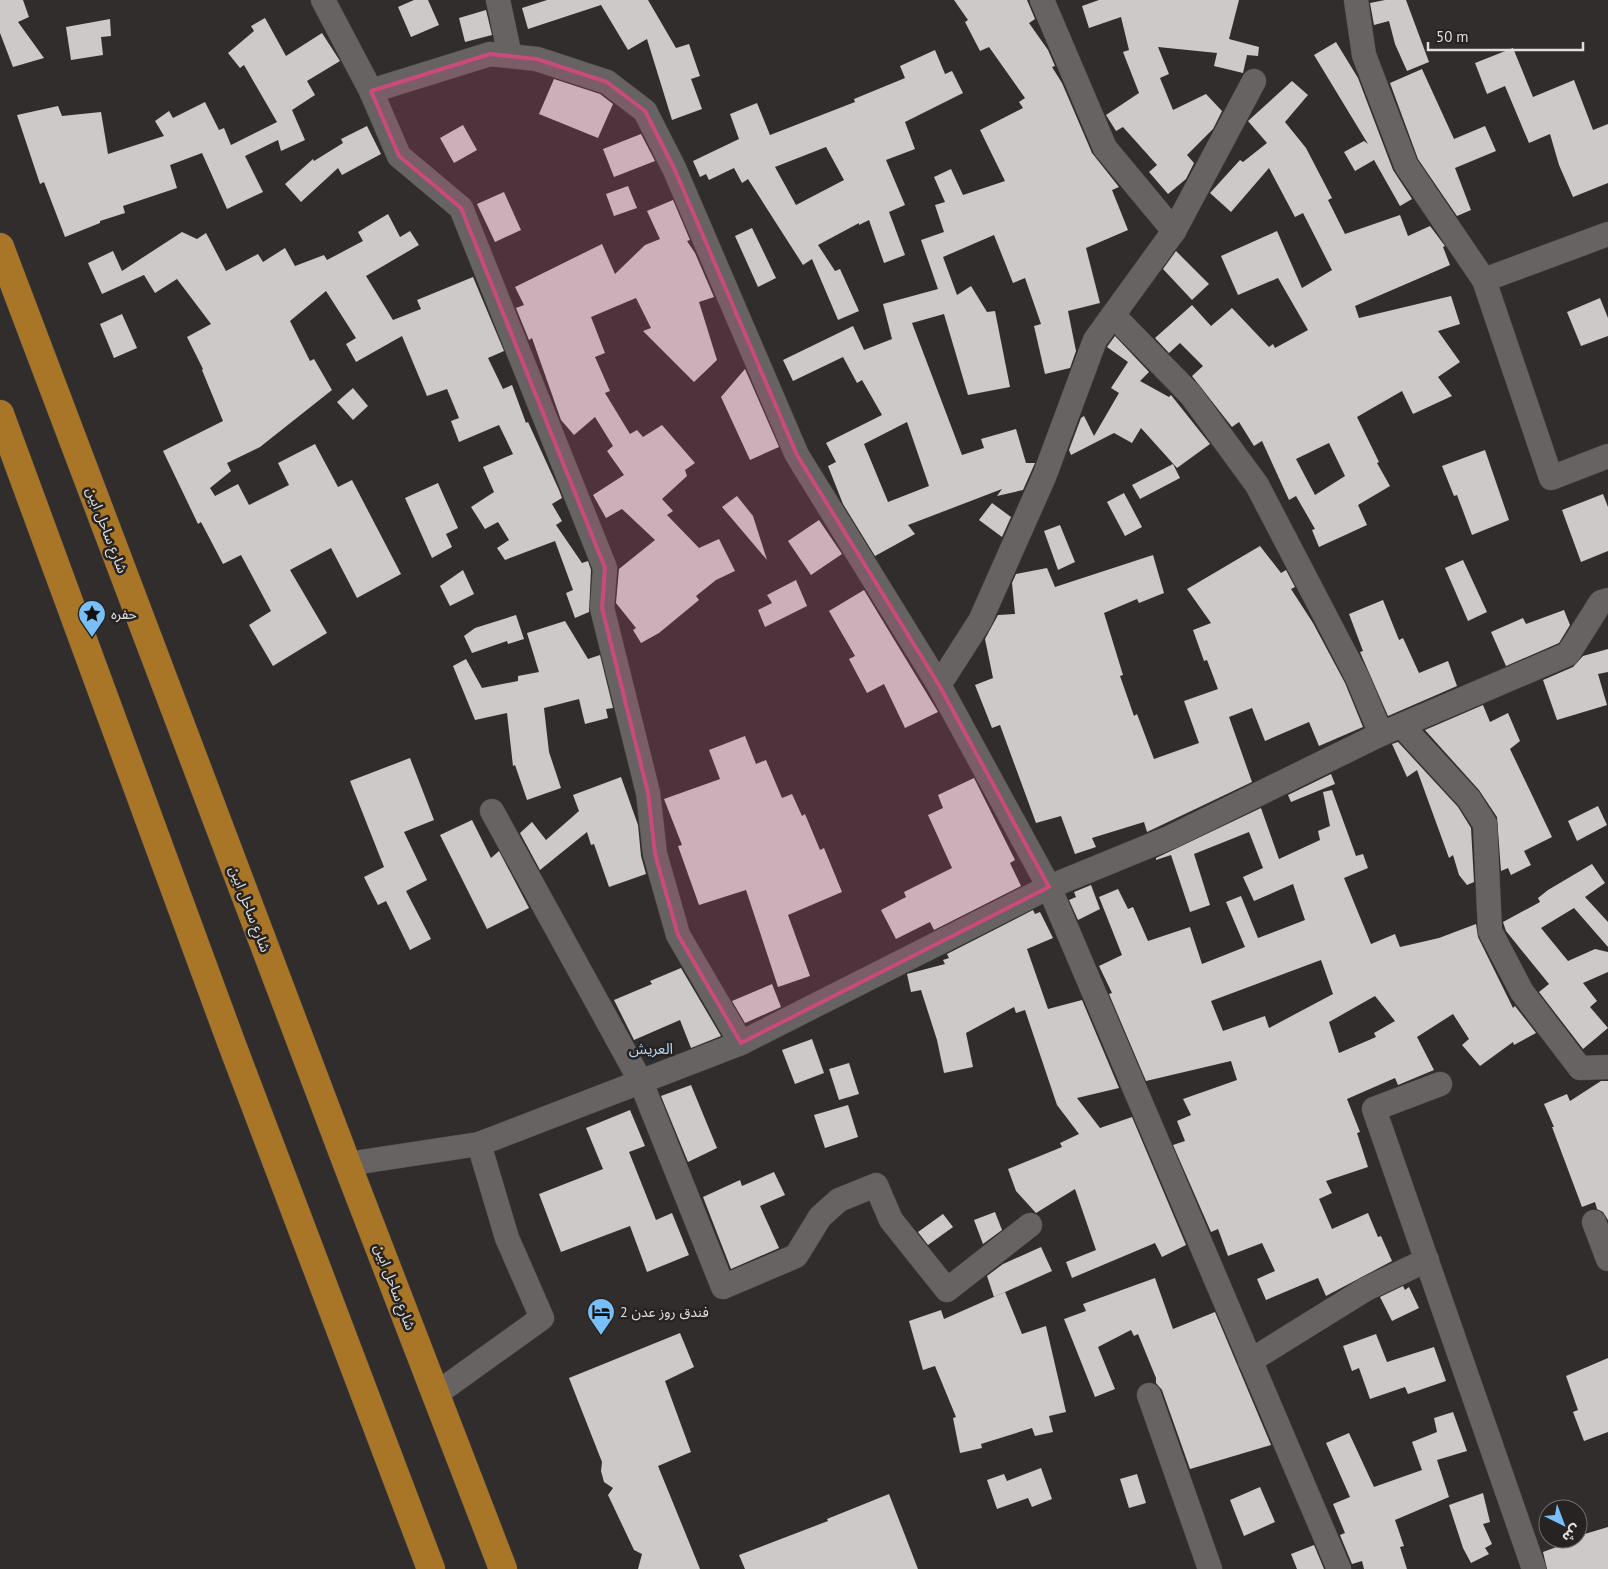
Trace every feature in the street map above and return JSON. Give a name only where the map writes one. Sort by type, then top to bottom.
[{"type":"highway","name":"شارع ساحل ابين","points":[[0,247],[347,1164],[503,1569]]},
{"type":"highway","points":[[0,414],[224,1023],[431,1569]]},
{"type":"street","points":[[323,0],[371,91],[399,156],[461,208],[605,568],[602,608],[648,793],[656,854],[678,935],[741,1043]]},
{"type":"street","points":[[498,0],[510,56]]},
{"type":"street","points":[[1042,0],[1105,148],[1174,231]]},
{"type":"street","points":[[1356,0],[1364,54],[1406,165],[1484,280],[1551,478],[1608,456]]},
{"type":"street","points":[[371,91],[490,54],[537,59],[607,82],[645,111],[674,168],[797,455],[939,685],[1049,886],[1339,1569]]},
{"type":"street","points":[[939,685],[980,621],[1044,476],[1095,340],[1174,231],[1254,81]]},
{"type":"street","points":[[1484,280],[1608,234]]},
{"type":"street","points":[[1113,315],[1191,395],[1256,485],[1357,677],[1391,730],[1468,799],[1484,824],[1490,931],[1522,992],[1580,1068],[1608,1067]]},
{"type":"street","points":[[347,1164],[479,1144],[741,1043],[1049,886],[1171,837],[1391,730],[1568,654],[1601,602],[1608,600]]},
{"type":"street","points":[[492,811],[641,1082],[723,1287],[796,1256],[820,1217],[839,1200],[876,1185],[891,1220],[947,1290],[1030,1225]]},
{"type":"street","points":[[1440,1084],[1374,1109],[1534,1569]]},
{"type":"street","points":[[436,1394],[542,1318],[508,1238],[479,1144]]},
{"type":"street","points":[[1594,1222],[1608,1259]]},
{"type":"street","points":[[1250,1361],[1366,1289],[1427,1260]]},
{"type":"street","points":[[1148,1395],[1210,1569]]},
{"type":"highlighted area","points":[[490,54],[537,59],[607,82],[645,111],[674,168],[797,455],[939,685],[1049,887],[741,1043],[678,935],[655,854],[648,793],[602,608],[605,568],[461,208],[399,156],[371,91]]},
{"type":"building","points":[[0,0],[23,0],[29,17],[18,22],[44,58],[13,67],[0,33]]},
{"type":"building","points":[[414,0],[428,0],[439,25],[411,37],[398,7]]},
{"type":"building","points":[[547,0],[648,0],[676,48],[689,44],[700,76],[691,79],[702,109],[672,120],[647,39],[628,50],[601,5],[528,29],[522,8]]},
{"type":"building","points":[[954,0],[1027,0],[1035,19],[1029,23],[1048,50],[1055,66],[1052,67],[1062,83],[1092,153],[1119,187],[1112,190],[1128,230],[1086,248],[1100,303],[1068,311],[1076,351],[1070,368],[1045,374],[1034,326],[1041,324],[1025,278],[1013,283],[994,235],[943,257],[957,295],[971,286],[987,312],[995,311],[1010,387],[968,395],[944,314],[912,323],[962,455],[984,448],[981,439],[1016,429],[1026,463],[1035,463],[1023,490],[997,496],[1002,489],[908,525],[915,534],[875,556],[843,504],[828,466],[836,462],[826,443],[882,415],[862,380],[857,383],[843,357],[793,381],[783,360],[853,326],[864,350],[892,339],[883,304],[938,289],[921,240],[944,232],[935,205],[945,202],[934,177],[951,169],[963,195],[1005,181],[980,130],[1023,108],[1019,102],[1025,98],[989,47],[980,51],[965,22],[968,20]],"holes":[[[907,422],[929,486],[888,502],[864,444]]]},
{"type":"building","points":[[1099,0],[1239,0],[1229,39],[1259,47],[1258,56],[1247,55],[1243,73],[1214,66],[1217,53],[1158,47],[1169,74],[1160,78],[1173,110],[1206,94],[1222,111],[1213,129],[1187,155],[1194,163],[1186,179],[1168,194],[1149,172],[1157,165],[1123,127],[1116,131],[1106,115],[1139,93],[1123,52],[1129,50],[1121,17],[1089,28],[1082,6]]},
{"type":"building","points":[[1385,0],[1406,0],[1429,62],[1407,71],[1395,44],[1389,21],[1374,25],[1370,3]]},
{"type":"building","points":[[486,10],[492,35],[465,42],[459,18]]},
{"type":"building","points":[[265,18],[286,56],[322,33],[340,61],[307,81],[315,95],[292,110],[305,140],[281,151],[278,140],[245,156],[263,192],[227,209],[202,153],[170,165],[177,188],[123,206],[125,213],[100,221],[100,223],[65,237],[44,182],[40,184],[17,115],[58,106],[62,116],[101,112],[108,154],[164,136],[155,121],[169,111],[173,118],[205,102],[219,130],[224,128],[231,145],[277,122],[244,65],[240,68],[228,53],[254,31],[251,26]]},
{"type":"building","points":[[110,19],[111,36],[101,37],[103,55],[71,60],[66,27]]},
{"type":"building","points":[[1336,42],[1358,78],[1393,170],[1412,199],[1400,206],[1374,160],[1355,171],[1344,152],[1364,141],[1368,144],[1314,55]]},
{"type":"building","points":[[1513,48],[1533,97],[1574,80],[1593,130],[1608,124],[1608,183],[1573,197],[1559,165],[1550,134],[1529,143],[1505,86],[1487,94],[1475,63]]},
{"type":"building","points":[[935,50],[945,74],[952,71],[963,93],[905,122],[915,149],[886,160],[905,205],[889,212],[905,255],[884,263],[869,220],[859,225],[859,223],[818,245],[835,271],[840,269],[859,311],[838,320],[812,259],[803,265],[748,179],[742,183],[734,168],[709,180],[706,174],[700,177],[693,161],[739,139],[730,114],[757,103],[770,135],[855,102],[854,99],[905,78],[900,66]],"holes":[[[826,147],[844,180],[796,205],[775,167]]]},
{"type":"building","points":[[1422,69],[1454,139],[1485,126],[1496,151],[1455,168],[1471,210],[1457,216],[1418,159],[1390,83]]},
{"type":"building","points":[[554,79],[600,94],[613,104],[598,138],[539,114]]},
{"type":"building","points":[[1292,81],[1308,95],[1285,122],[1306,148],[1332,198],[1328,200],[1345,234],[1400,215],[1408,236],[1430,226],[1445,246],[1443,247],[1450,265],[1355,306],[1359,318],[1451,296],[1460,324],[1438,331],[1460,362],[1438,377],[1452,396],[1413,414],[1402,391],[1357,417],[1379,462],[1377,463],[1390,486],[1358,505],[1367,525],[1319,547],[1312,530],[1315,529],[1296,496],[1289,500],[1262,441],[1254,446],[1239,422],[1232,427],[1192,376],[1203,366],[1180,343],[1169,353],[1155,338],[1192,305],[1211,326],[1232,308],[1269,347],[1273,344],[1275,348],[1308,330],[1278,278],[1238,295],[1221,256],[1277,231],[1302,288],[1332,270],[1303,213],[1295,217],[1269,168],[1231,212],[1210,193],[1240,160],[1243,162],[1267,143],[1248,121]],"holes":[[[1329,443],[1345,476],[1315,495],[1296,459]]]},
{"type":"building","points":[[463,125],[477,150],[454,163],[440,138]]},
{"type":"building","points":[[367,126],[381,154],[342,175],[338,168],[301,202],[285,184],[313,159],[314,161],[343,143],[341,139]]},
{"type":"building","points":[[641,134],[655,161],[614,177],[603,149]]},
{"type":"building","points":[[628,186],[637,208],[614,216],[606,194]]},
{"type":"building","points":[[504,192],[521,230],[495,242],[477,204]]},
{"type":"building","points":[[673,200],[690,240],[687,241],[695,253],[714,297],[699,302],[717,360],[694,382],[643,331],[651,328],[636,298],[591,317],[605,353],[595,357],[610,391],[605,393],[630,434],[637,430],[643,437],[662,425],[695,463],[685,470],[687,476],[662,499],[673,511],[667,515],[699,548],[719,539],[735,571],[716,580],[696,596],[699,600],[659,633],[641,643],[633,630],[636,628],[616,603],[619,569],[655,540],[622,509],[606,518],[593,495],[624,475],[607,451],[613,446],[595,417],[574,435],[561,420],[532,338],[529,340],[516,308],[524,305],[515,287],[602,244],[615,274],[645,245],[660,239],[647,211]]},
{"type":"building","points":[[388,214],[400,237],[410,231],[419,245],[366,276],[393,320],[421,309],[417,300],[473,277],[504,351],[488,358],[503,389],[512,385],[526,423],[528,422],[559,490],[562,498],[552,504],[562,521],[556,525],[582,563],[588,561],[591,570],[589,612],[575,618],[566,593],[573,590],[555,541],[505,560],[497,548],[509,540],[498,522],[485,529],[471,507],[494,492],[483,467],[513,454],[499,425],[459,442],[451,421],[459,418],[447,389],[427,396],[402,336],[356,362],[346,344],[356,338],[326,291],[290,321],[310,361],[314,359],[332,390],[260,447],[227,463],[231,471],[210,488],[215,496],[238,484],[249,505],[289,485],[278,463],[315,444],[338,487],[352,480],[401,574],[357,598],[331,548],[290,570],[327,633],[273,666],[249,625],[271,611],[241,555],[223,564],[201,522],[198,524],[163,451],[223,421],[203,369],[187,337],[211,324],[177,279],[155,293],[144,275],[102,294],[88,263],[113,251],[122,271],[182,232],[197,239],[206,233],[226,271],[258,254],[263,262],[285,248],[295,266],[324,255],[327,260],[363,241],[358,232]]},
{"type":"building","points":[[752,228],[776,278],[758,287],[735,236]]},
{"type":"building","points":[[1176,251],[1209,284],[1192,300],[1163,269]]},
{"type":"building","points":[[1600,298],[1608,318],[1608,336],[1581,346],[1567,312]]},
{"type":"building","points":[[122,314],[137,348],[114,358],[100,324]]},
{"type":"building","points":[[1115,336],[1149,372],[1140,381],[1169,397],[1171,395],[1210,444],[1177,468],[1141,428],[1132,443],[1114,433],[1071,455],[1069,450],[1081,418],[1084,416],[1094,436],[1119,393],[1111,388],[1128,362],[1107,347]]},
{"type":"building","points":[[745,369],[779,447],[750,460],[721,397]]},
{"type":"building","points":[[353,388],[368,406],[353,420],[337,402]]},
{"type":"building","points":[[1485,450],[1509,520],[1472,535],[1457,495],[1454,496],[1442,466]]},
{"type":"building","points":[[1173,464],[1180,478],[1140,499],[1132,485]]},
{"type":"building","points":[[438,483],[458,528],[446,534],[452,547],[432,558],[405,498]]},
{"type":"building","points":[[1124,493],[1142,527],[1125,536],[1107,502]]},
{"type":"building","points":[[1603,494],[1608,507],[1608,551],[1581,562],[1562,510]]},
{"type":"building","points":[[737,496],[753,516],[767,560],[722,507]]},
{"type":"building","points":[[992,503],[1011,517],[1002,537],[979,520]]},
{"type":"building","points":[[819,520],[842,554],[811,575],[788,541]]},
{"type":"building","points":[[1060,525],[1075,562],[1058,570],[1044,531]]},
{"type":"building","points":[[1260,546],[1281,573],[1286,570],[1295,587],[1291,589],[1313,623],[1345,683],[1363,727],[1319,746],[1309,722],[1265,741],[1252,708],[1229,717],[1252,782],[1147,832],[1144,822],[1092,838],[1096,847],[1075,854],[1061,816],[1036,823],[1000,725],[992,728],[975,685],[993,678],[985,639],[998,615],[1015,614],[1012,583],[1016,574],[1047,568],[1055,587],[1153,555],[1164,593],[1139,603],[1137,599],[1104,613],[1123,675],[1120,676],[1134,716],[1137,714],[1154,759],[1199,743],[1184,701],[1218,689],[1207,660],[1204,661],[1193,630],[1211,623],[1187,589]]},
{"type":"building","points":[[1463,560],[1487,612],[1468,621],[1445,568]]},
{"type":"building","points":[[463,570],[474,594],[450,606],[440,586]]},
{"type":"building","points":[[796,580],[807,606],[765,627],[758,610],[772,603],[767,595]]},
{"type":"building","points":[[864,590],[938,712],[905,728],[884,684],[867,693],[849,659],[855,656],[829,611]]},
{"type":"building","points":[[1383,600],[1399,640],[1403,638],[1419,673],[1448,661],[1457,686],[1388,716],[1360,652],[1363,651],[1349,614]]},
{"type":"building","points":[[1564,610],[1570,625],[1559,643],[1506,666],[1491,632],[1523,618],[1526,624]]},
{"type":"building","points":[[516,615],[524,639],[508,644],[507,641],[472,653],[464,636],[475,628]]},
{"type":"building","points":[[565,621],[588,659],[600,655],[613,708],[606,709],[608,718],[585,724],[579,699],[544,708],[549,752],[561,788],[527,800],[515,765],[513,766],[507,713],[475,720],[453,666],[466,659],[482,688],[518,681],[518,676],[539,672],[527,633]]},
{"type":"building","points":[[1608,649],[1608,672],[1598,674],[1607,705],[1557,720],[1543,680],[1573,667],[1583,656]]},
{"type":"building","points":[[1483,705],[1490,722],[1508,713],[1520,741],[1510,749],[1552,837],[1524,851],[1531,865],[1511,875],[1508,868],[1501,871],[1497,817],[1479,790],[1425,730]]},
{"type":"building","points":[[745,736],[756,764],[766,760],[782,798],[792,794],[802,816],[805,814],[820,850],[824,848],[842,892],[788,915],[810,976],[778,987],[746,890],[699,905],[678,846],[682,845],[664,799],[720,779],[709,750]]},
{"type":"building","points":[[1398,742],[1458,807],[1471,828],[1474,882],[1467,885],[1459,875],[1453,855],[1449,858],[1417,770],[1407,777],[1392,744]]},
{"type":"building","points":[[410,758],[434,820],[404,832],[427,880],[406,891],[431,939],[410,950],[386,901],[378,905],[364,877],[384,867],[350,781]]},
{"type":"building","points":[[1331,774],[1335,784],[1291,802],[1288,795]]},
{"type":"building","points":[[621,777],[638,825],[641,856],[646,874],[609,887],[594,844],[591,845],[587,832],[540,870],[520,833],[532,822],[546,840],[579,811],[573,795]]},
{"type":"building","points":[[974,778],[1015,860],[1010,863],[1021,886],[934,930],[930,922],[896,939],[881,910],[906,897],[904,892],[952,868],[928,815],[943,808],[938,795]]},
{"type":"building","points":[[1332,790],[1356,856],[1363,854],[1368,868],[1344,878],[1371,944],[1395,934],[1400,947],[1439,938],[1476,924],[1478,937],[1513,1008],[1515,1006],[1536,1033],[1514,1045],[1513,1042],[1480,1066],[1462,1045],[1469,1039],[1453,1014],[1417,1037],[1434,1070],[1398,1085],[1395,1078],[1347,1099],[1360,1132],[1357,1133],[1368,1167],[1326,1181],[1332,1193],[1319,1199],[1332,1229],[1368,1213],[1378,1237],[1381,1236],[1392,1261],[1326,1296],[1318,1278],[1266,1300],[1257,1279],[1275,1271],[1262,1243],[1228,1256],[1218,1229],[1211,1232],[1173,1145],[1185,1141],[1177,1121],[1191,1115],[1183,1099],[1237,1080],[1231,1061],[1146,1081],[1109,994],[1112,993],[1099,966],[1122,955],[1099,897],[1118,889],[1128,909],[1133,907],[1148,941],[1190,927],[1202,964],[1245,947],[1226,902],[1241,896],[1258,938],[1305,920],[1293,884],[1254,901],[1243,877],[1263,868],[1249,832],[1194,854],[1210,905],[1190,912],[1171,855],[1156,860],[1156,858],[1261,808],[1279,859],[1320,840],[1318,831],[1330,826],[1323,792]],"holes":[[[1321,960],[1333,994],[1269,1028],[1265,1016],[1223,1031],[1211,1001]],[[1375,996],[1395,1021],[1374,1033],[1376,1037],[1339,1053],[1329,1022]]]},
{"type":"building","points":[[1598,806],[1607,825],[1577,841],[1568,821]]},
{"type":"building","points":[[472,820],[491,858],[499,851],[529,908],[487,929],[440,835]]},
{"type":"building","points":[[1592,864],[1605,883],[1585,897],[1608,922],[1608,947],[1574,908],[1541,928],[1568,961],[1595,949],[1608,952],[1608,972],[1583,983],[1597,1001],[1590,1007],[1608,1028],[1583,1049],[1539,992],[1549,984],[1506,931],[1503,922],[1540,902],[1538,898],[1548,890]]},
{"type":"building","points":[[1091,885],[1100,909],[1078,920],[1069,900],[1076,897],[1074,892]]},
{"type":"building","points":[[1033,910],[1035,914],[1040,912],[1053,938],[1027,949],[1048,1009],[1082,1000],[1119,1088],[1077,1098],[1100,1128],[1132,1117],[1186,1245],[1162,1257],[1155,1243],[1072,1278],[1066,1262],[1096,1250],[1075,1189],[1036,1213],[1016,1191],[1008,1169],[1062,1147],[1060,1143],[1079,1134],[1057,1105],[1025,1010],[1016,1013],[1014,1007],[966,1033],[973,1067],[944,1073],[937,1040],[921,990],[911,992],[907,974],[945,964],[943,960],[949,958],[947,954]]},
{"type":"building","points":[[681,968],[721,1036],[691,1048],[680,1020],[634,1040],[614,1000],[652,984],[650,981]]},
{"type":"building","points":[[772,984],[781,1007],[745,1023],[732,1001]]},
{"type":"building","points":[[812,1039],[824,1073],[795,1084],[782,1050]]},
{"type":"building","points":[[849,1063],[859,1094],[839,1100],[829,1069]]},
{"type":"building","points":[[1601,1081],[1608,1081],[1608,1220],[1603,1212],[1597,1209],[1595,1202],[1582,1207],[1544,1104],[1567,1094],[1570,1101]]},
{"type":"building","points":[[691,1085],[717,1148],[688,1162],[661,1096]]},
{"type":"building","points":[[848,1105],[858,1137],[825,1148],[814,1115]]},
{"type":"building","points":[[630,1110],[645,1146],[629,1152],[656,1220],[672,1213],[689,1255],[647,1272],[630,1226],[561,1252],[539,1194],[603,1169],[586,1128]]},
{"type":"building","points":[[774,1172],[785,1195],[760,1206],[779,1248],[731,1269],[703,1197],[740,1180],[742,1186]]},
{"type":"building","points":[[995,1212],[1002,1230],[983,1244],[974,1220]]},
{"type":"building","points":[[943,1214],[953,1227],[928,1245],[918,1232]]},
{"type":"building","points":[[1041,1247],[1052,1271],[994,1297],[987,1276],[1003,1264]]},
{"type":"building","points":[[1155,1278],[1173,1329],[1215,1312],[1271,1445],[1190,1469],[1162,1390],[1156,1383],[1156,1378],[1138,1334],[1134,1336],[1131,1330],[1098,1347],[1115,1389],[1095,1397],[1064,1319],[1086,1311],[1083,1304]]},
{"type":"building","points":[[1403,1286],[1405,1290],[1409,1287],[1419,1308],[1392,1321],[1380,1297]]},
{"type":"building","points":[[1005,1292],[1022,1334],[1046,1326],[1066,1412],[1049,1416],[1053,1432],[1035,1436],[1032,1428],[981,1444],[982,1448],[960,1453],[953,1418],[956,1417],[935,1366],[923,1370],[909,1321],[941,1310],[944,1319]]},
{"type":"building","points":[[680,1333],[694,1367],[665,1381],[691,1452],[658,1466],[700,1569],[638,1569],[642,1554],[634,1550],[608,1495],[613,1488],[604,1482],[601,1471],[602,1462],[569,1378]]},
{"type":"building","points":[[1376,1334],[1387,1362],[1434,1347],[1446,1381],[1408,1394],[1405,1387],[1370,1399],[1359,1368],[1352,1371],[1343,1346]]},
{"type":"building","points":[[1608,1358],[1608,1432],[1584,1441],[1573,1412],[1578,1410],[1566,1376]]},
{"type":"building","points":[[1453,1412],[1467,1451],[1437,1460],[1449,1497],[1395,1520],[1404,1546],[1400,1547],[1407,1569],[1364,1569],[1362,1561],[1352,1564],[1340,1535],[1345,1533],[1333,1504],[1350,1497],[1326,1443],[1349,1433],[1374,1487],[1422,1470],[1412,1442],[1437,1432],[1434,1418]]},
{"type":"building","points":[[1041,1468],[1052,1499],[1032,1507],[1028,1498],[997,1509],[987,1480],[1004,1474],[1007,1481]]},
{"type":"building","points":[[1137,1474],[1146,1503],[1129,1508],[1120,1479]]},
{"type":"building","points":[[1260,1487],[1275,1522],[1244,1536],[1230,1500]]},
{"type":"building","points":[[1483,1493],[1490,1522],[1483,1524],[1492,1544],[1485,1548],[1489,1554],[1471,1563],[1463,1548],[1449,1505]]},
{"type":"building","points":[[889,1494],[918,1569],[745,1569],[739,1555],[828,1521],[827,1519]]},
{"type":"building","points":[[1608,1527],[1608,1569],[1547,1569],[1543,1552],[1551,1549],[1588,1549],[1588,1533]]},
{"type":"building","points":[[1314,1545],[1324,1569],[1297,1569],[1291,1554]]},
{"type":"place","name":"حفره","points":[[92,638]]},
{"type":"place","name":"فندق روز عدن 2","points":[[601,1336]]},
{"type":"district","name":"العريش","points":[[651,1049]]}]
